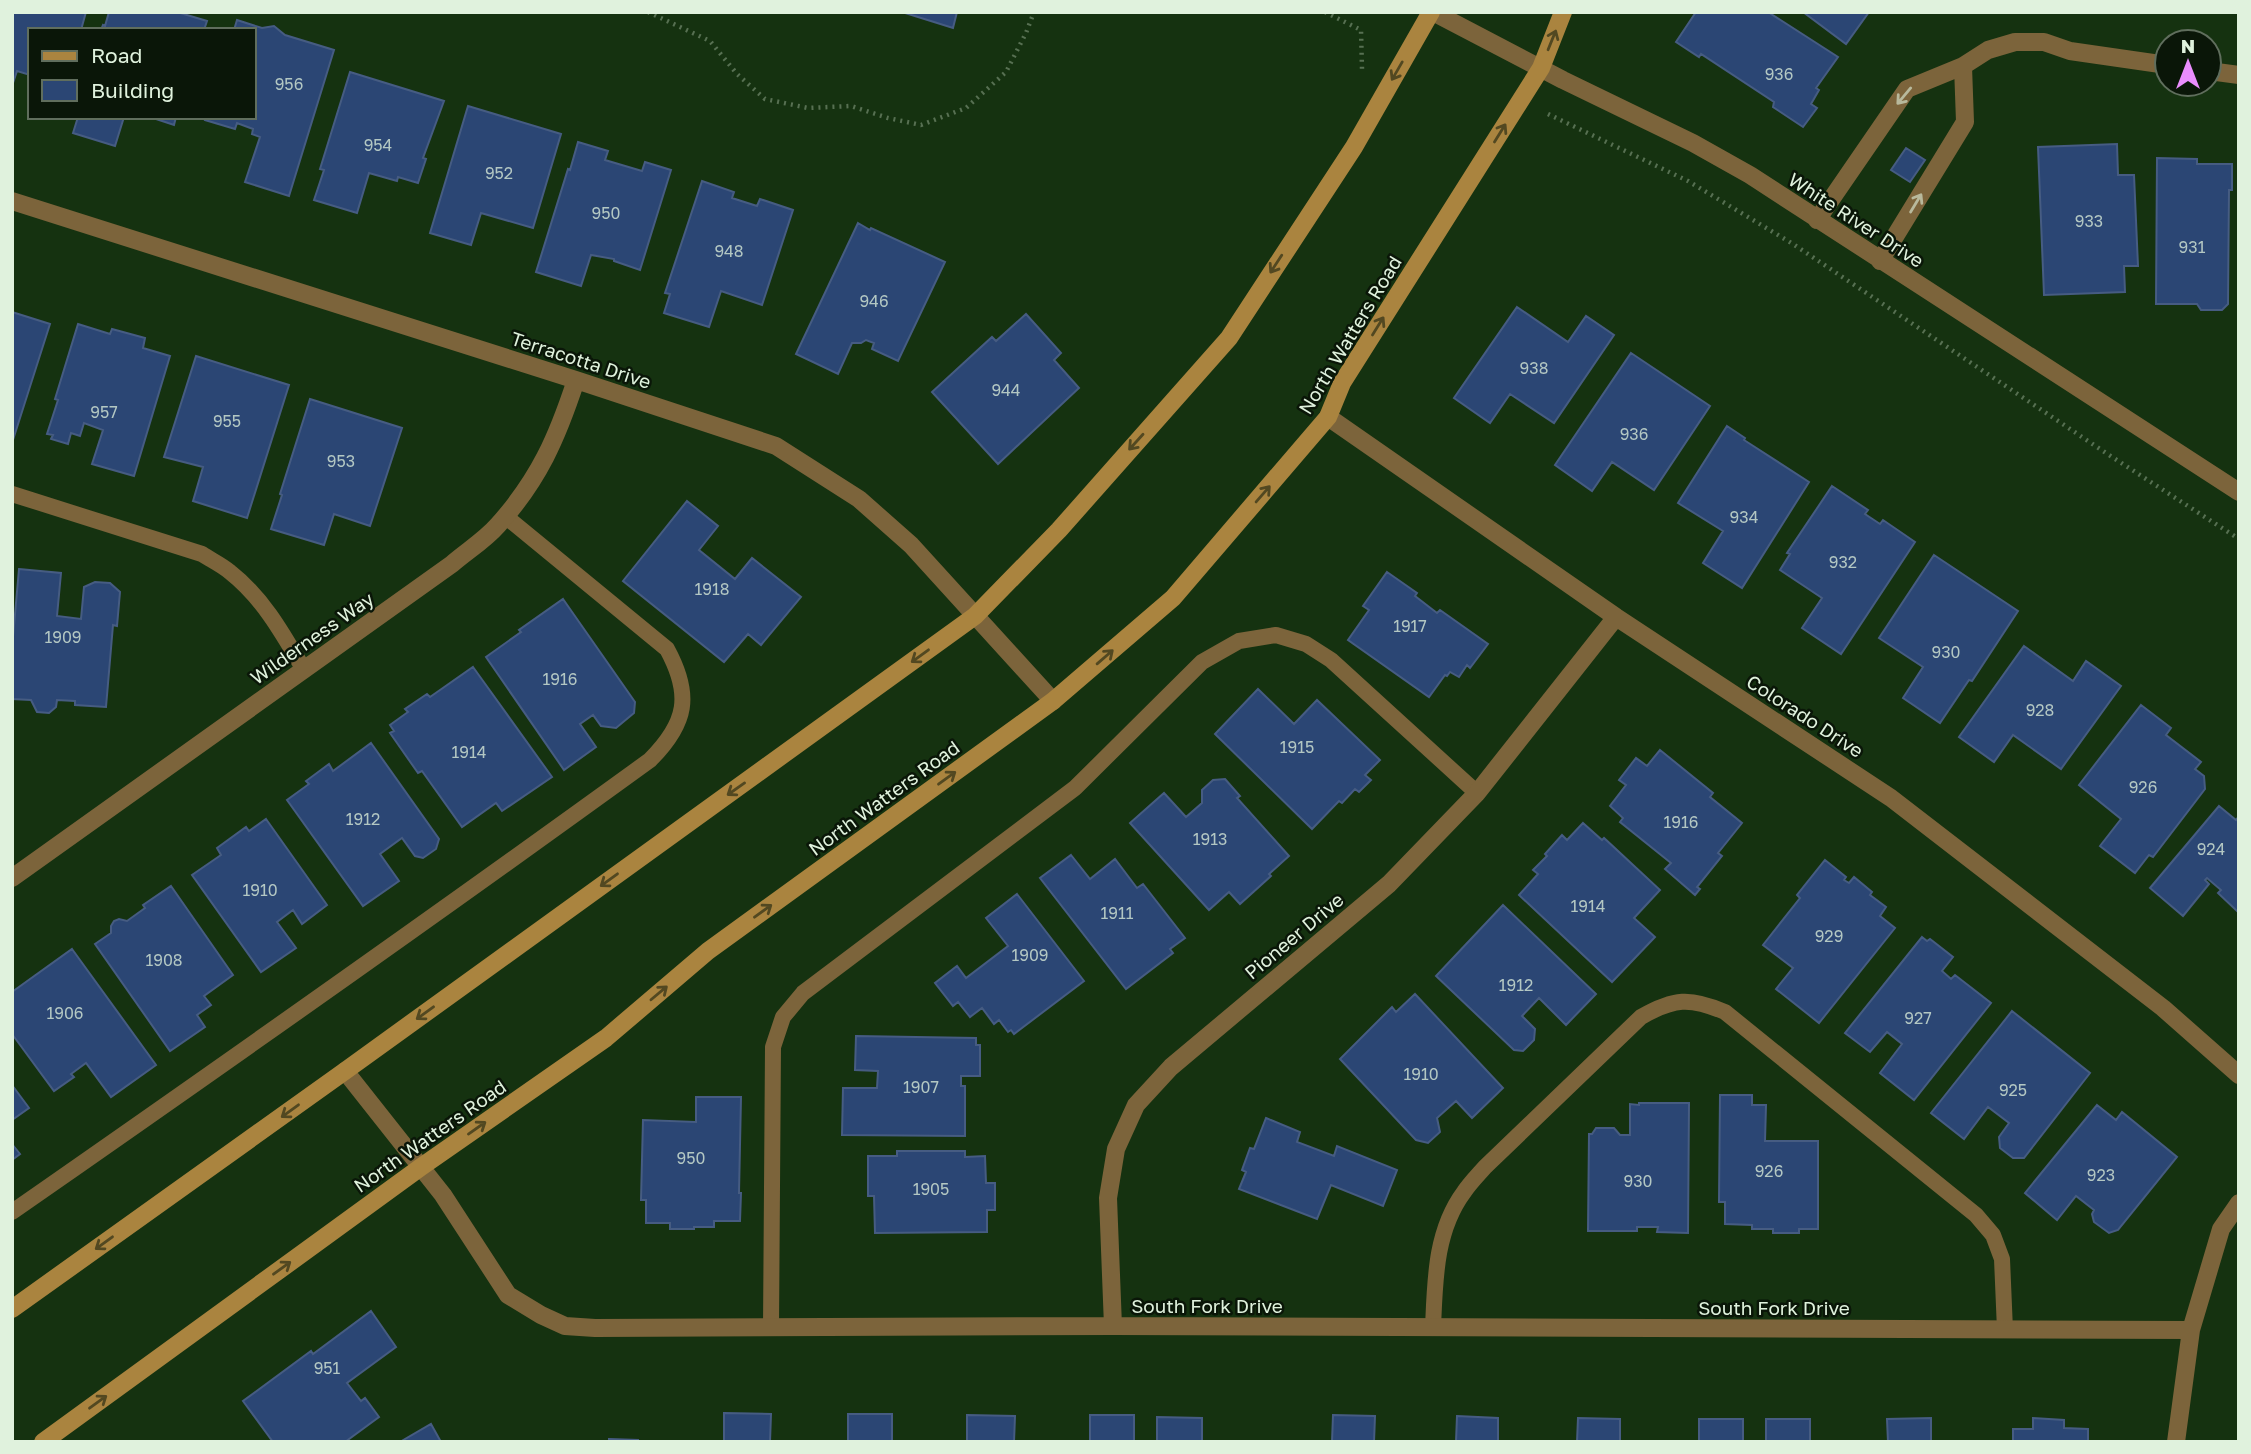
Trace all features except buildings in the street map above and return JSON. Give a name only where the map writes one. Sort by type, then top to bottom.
[{"type":"main road","points":[[12,1309],[345,1072],[975,616],[1059,530],[1229,338],[1354,147],[1432,12]]},
{"type":"main road","name":"North Watters Road","points":[[43,1442],[421,1167],[606,1038],[708,951],[1053,701],[1173,598],[1328,417],[1342,383],[1541,68],[1563,12]]},
{"type":"street","name":"White River Drive","points":[[1432,12],[1751,175],[2239,492]]},
{"type":"street","points":[[1817,220],[1907,89],[1963,66],[1988,50],[2015,43],[2044,43],[2070,51],[2153,63]]},
{"type":"street","points":[[1881,261],[1965,122],[1963,66]]},
{"type":"street","name":"Terracotta Drive","points":[[12,201],[776,446],[859,499],[911,545],[1053,701]]},
{"type":"street","name":"Wilderness Way","points":[[14,874],[452,564],[496,527],[528,489],[549,453],[576,380]]},
{"type":"street","name":"Colorado Drive","points":[[1328,417],[1616,617],[1891,798],[2163,1008],[2239,1075]]},
{"type":"street","name":"Pioneer Drive","points":[[1113,1326],[1108,1198],[1116,1149],[1136,1105],[1171,1067],[1389,884],[1477,793],[1616,617]]},
{"type":"street","name":"South Fork Drive","points":[[345,1072],[443,1195],[508,1295],[565,1326],[2191,1330]]},
{"type":"street","points":[[2176,1442],[2191,1330],[2221,1229],[2239,1203]]},
{"type":"lane","points":[[12,494],[202,554],[229,571],[254,594],[276,623],[304,670]]},
{"type":"lane","points":[[12,1212],[508,863],[650,760],[668,742],[679,720],[683,695],[679,671],[667,649],[505,516]]},
{"type":"lane","points":[[771,1328],[773,1047],[783,1017],[803,993],[1074,788],[1202,662],[1239,641],[1276,635],[1306,644],[1331,660],[1477,793]]},
{"type":"lane","points":[[1433,1328],[1436,1266],[1444,1230],[1462,1193],[1485,1167],[1641,1017],[1660,1006],[1683,1001],[1705,1003],[1725,1012],[1976,1215],[1993,1235],[2002,1259],[2005,1330]]},
{"type":"path","points":[[648,12],[710,41],[737,74],[765,99],[808,108],[851,106],[887,118],[921,125],[966,108],[1006,72],[1034,12]]},
{"type":"path","points":[[1325,12],[1362,30],[1362,69]]},
{"type":"path","points":[[1547,114],[1688,181],[1793,244],[2239,539]]}]
